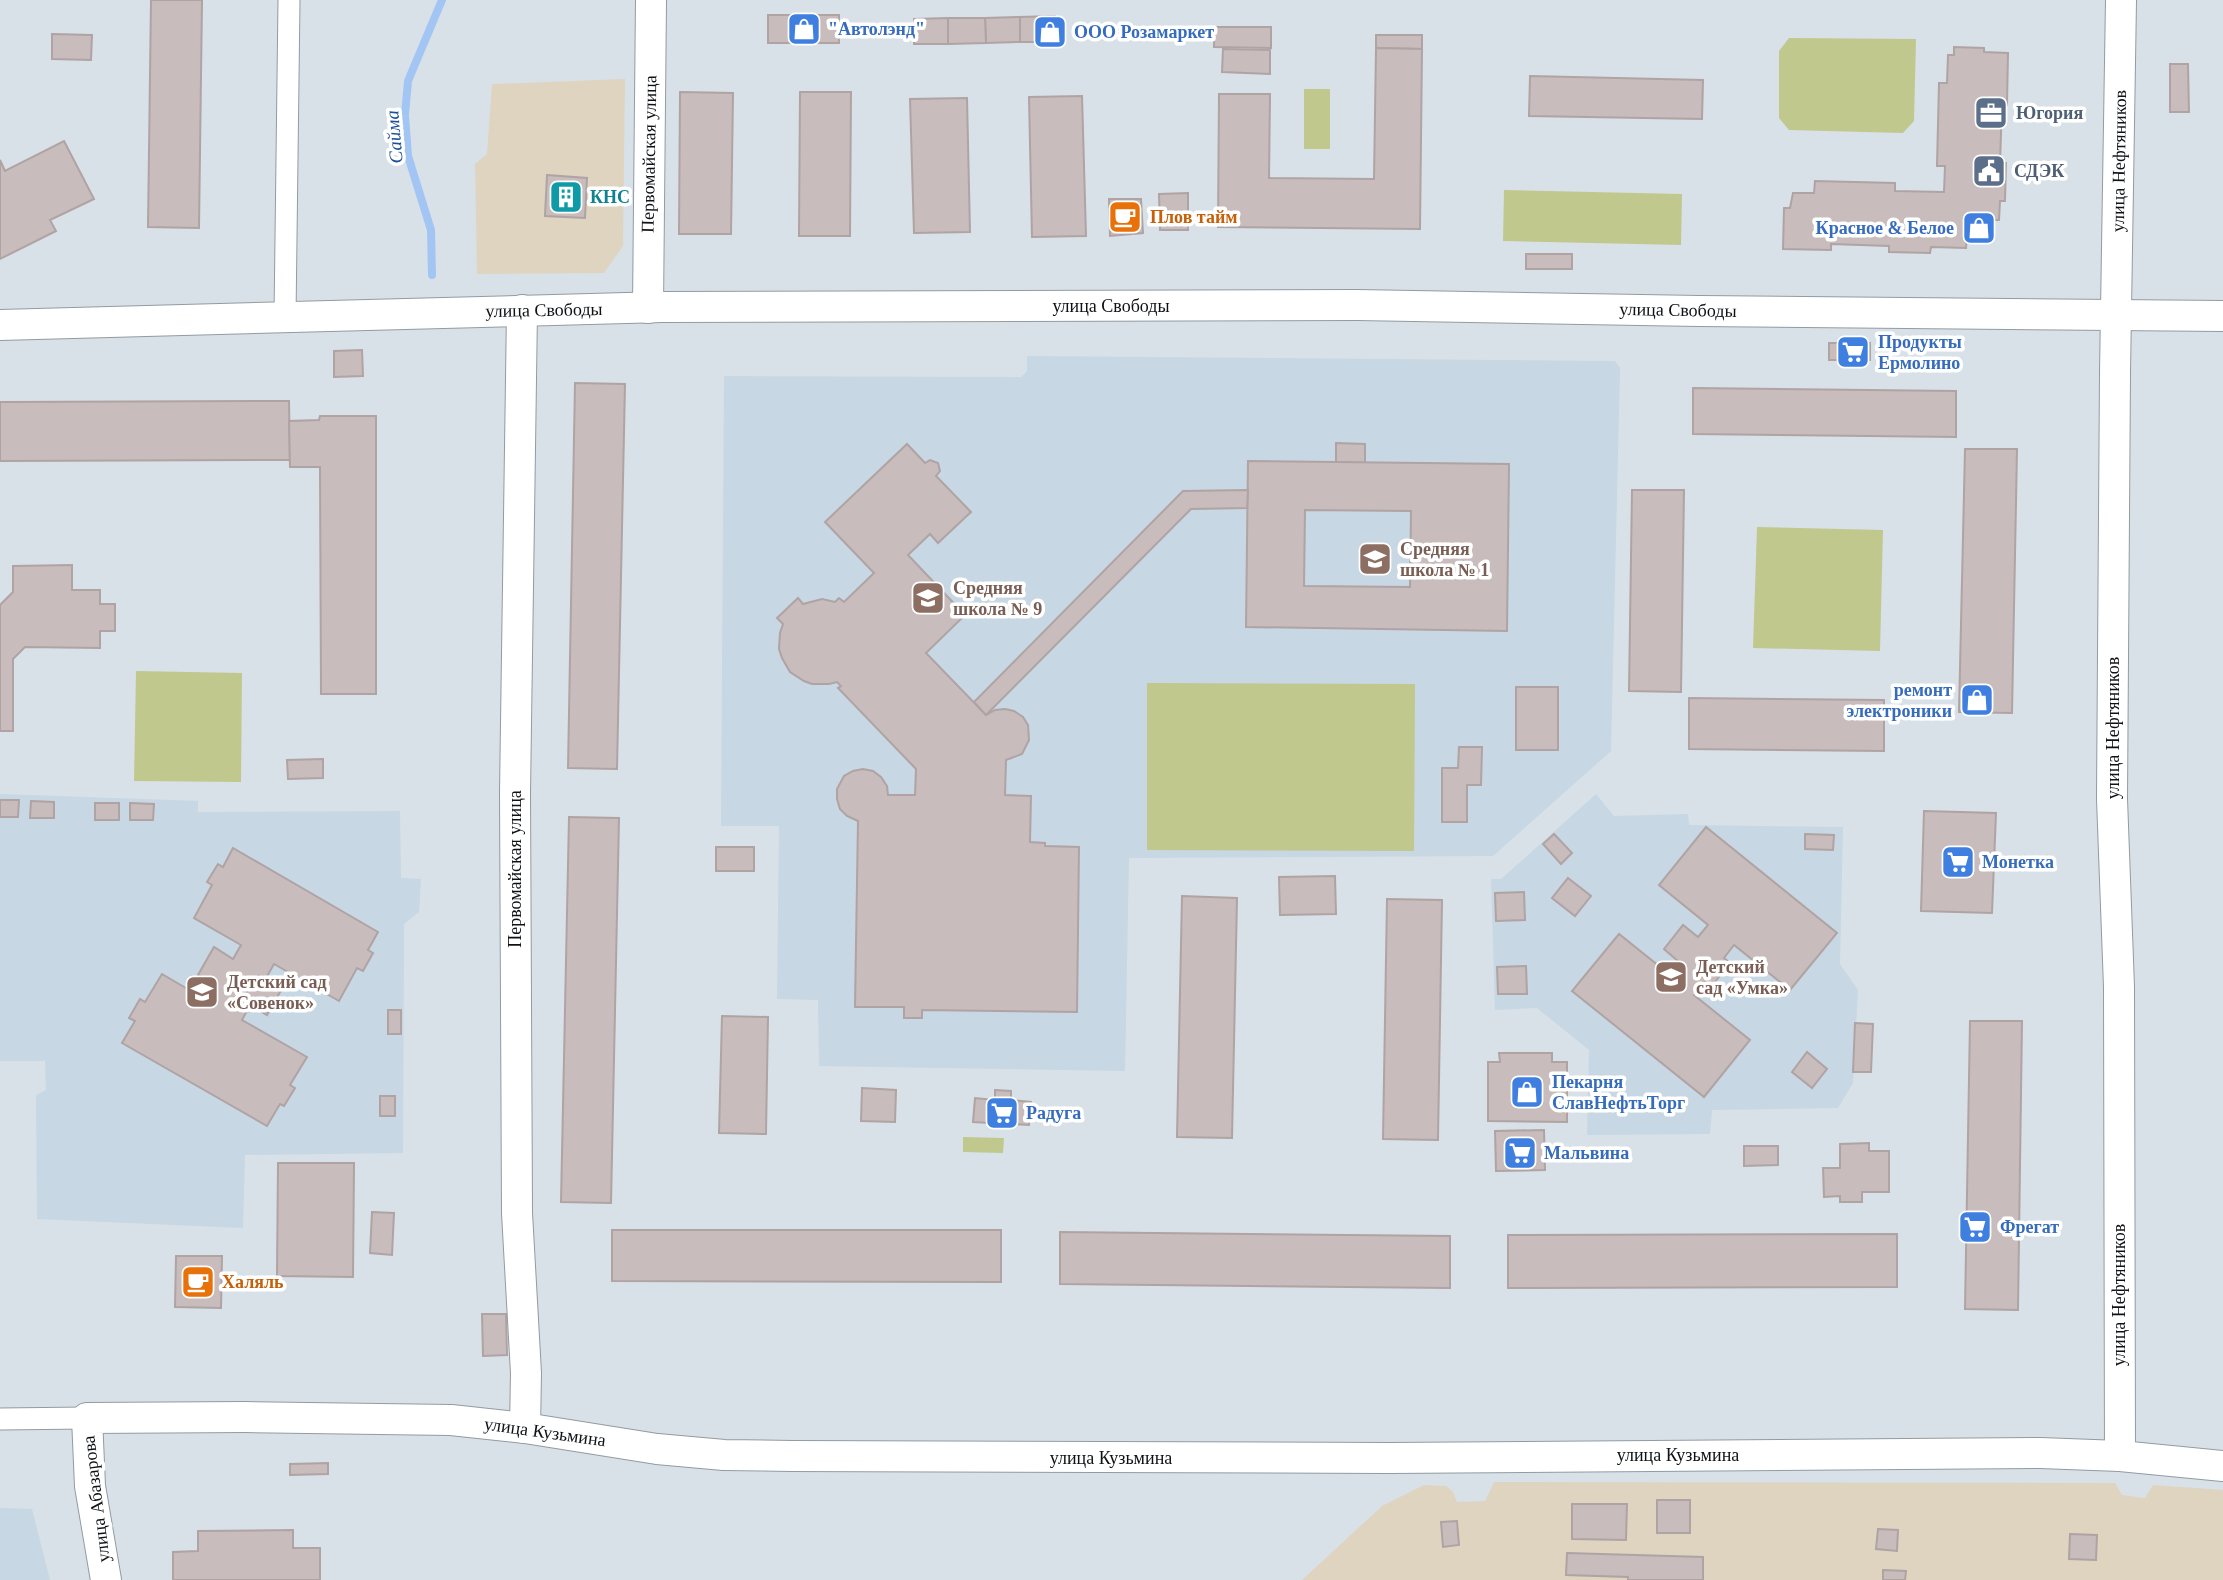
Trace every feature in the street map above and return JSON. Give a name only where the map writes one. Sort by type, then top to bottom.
[{"type":"main road","name":"Первомайская улица","points":[[648,308],[651,0]]},
{"type":"main road","name":"улица Нефтяников","points":[[2120,1456],[2119,987],[2112,799],[2121,0]]},
{"type":"main road","name":"улица Свободы","points":[[0,324],[648,308],[1357,305],[2223,316]]},
{"type":"main road","name":"Первомайская улица","points":[[522,310],[515,807],[517,1213],[526,1373],[525,1428]]},
{"type":"main road","name":"улица Кузьмина","points":[[87,1418],[451,1420],[525,1428],[657,1449],[724,1455],[1334,1458],[2040,1453],[2120,1456],[2223,1466]]},
{"type":"main road","name":"улица Абазарова","points":[[87,1418],[90,1486],[106,1580]]},
{"type":"street","points":[[285,317],[289,0]]},
{"type":"street","name":"улица Кузьмина","points":[[0,1419],[87,1418]]},
{"type":"shaded area","points":[[625,79],[623,246],[604,273],[477,274],[475,164],[487,154],[492,84]]},
{"type":"shaded area","points":[[1027,356],[1615,361],[1620,368],[1611,751],[1493,856],[1129,858],[1125,1071],[819,1066],[818,1000],[777,999],[779,826],[721,826],[724,376],[1021,377],[1027,371]]},
{"type":"shaded area","name":"Детский сад «Совенок»","points":[[0,794],[198,801],[198,812],[400,811],[401,878],[421,879],[419,912],[404,924],[403,1153],[245,1155],[243,1228],[37,1219],[36,1095],[46,1090],[45,1061],[0,1061]]},
{"type":"shaded area","name":"Детский сад «Умка»","points":[[1596,794],[1614,816],[1688,814],[1689,825],[1843,827],[1840,964],[1858,990],[1853,1083],[1838,1108],[1712,1110],[1710,1134],[1587,1135],[1589,1050],[1537,1008],[1495,1010],[1491,879],[1501,879]]},
{"type":"shaded area","points":[[1494,1482],[2115,1483],[2122,1495],[2145,1498],[2153,1485],[2223,1490],[2223,1580],[1302,1580],[1382,1506],[1424,1485],[1446,1486],[1453,1492],[1457,1502],[1485,1501]]},
{"type":"shaded area","points":[[0,1508],[32,1509],[50,1580],[0,1580]]},
{"type":"green space","points":[[1789,38],[1916,39],[1914,121],[1903,133],[1789,130],[1779,118],[1779,51]]},
{"type":"green space","points":[[1304,89],[1330,89],[1330,149],[1304,149]]},
{"type":"green space","points":[[1504,190],[1682,194],[1681,245],[1503,241]]},
{"type":"green space","points":[[1757,527],[1883,530],[1880,651],[1753,648]]},
{"type":"green space","points":[[136,671],[242,673],[241,782],[134,781]]},
{"type":"green space","points":[[1147,683],[1415,684],[1414,851],[1147,850]]},
{"type":"green space","points":[[963,1137],[1004,1138],[1003,1153],[963,1152]]},
{"type":"building","points":[[151,0],[202,0],[199,228],[148,227]]},
{"type":"building","name":"\"Автолэнд\"","points":[[768,15],[839,15],[839,43],[768,43]]},
{"type":"building","points":[[1055,16],[1056,42],[1020,42],[1020,17]]},
{"type":"building","points":[[1020,17],[1020,42],[986,43],[985,18]]},
{"type":"building","points":[[948,18],[948,44],[914,44],[914,19]]},
{"type":"building","points":[[948,18],[985,18],[986,43],[948,44]]},
{"type":"building","points":[[1214,27],[1271,27],[1271,48],[1214,47]]},
{"type":"building","points":[[52,34],[92,35],[91,60],[52,59]]},
{"type":"building","points":[[1376,35],[1422,35],[1422,49],[1376,48]]},
{"type":"building","points":[[1954,47],[1984,48],[1984,52],[2008,53],[2007,105],[2002,105],[2000,163],[2006,163],[2005,201],[2000,201],[1999,220],[1987,220],[1986,237],[1967,236],[1966,248],[1931,247],[1930,253],[1889,252],[1889,246],[1831,244],[1831,250],[1783,249],[1784,208],[1790,208],[1793,193],[1814,193],[1815,181],[1895,183],[1895,191],[1944,192],[1945,166],[1937,166],[1939,83],[1947,83],[1948,55],[1954,55]]},
{"type":"building","points":[[1376,48],[1422,49],[1420,229],[1218,227],[1219,94],[1270,94],[1269,178],[1374,179]]},
{"type":"building","points":[[1223,49],[1270,50],[1270,74],[1222,72]]},
{"type":"building","points":[[2170,64],[2188,64],[2189,112],[2170,112]]},
{"type":"building","points":[[1530,76],[1703,80],[1702,119],[1529,116]]},
{"type":"building","points":[[680,92],[733,93],[731,234],[679,234]]},
{"type":"building","points":[[800,92],[851,92],[850,236],[799,236]]},
{"type":"building","points":[[1082,96],[1086,236],[1032,237],[1029,97]]},
{"type":"building","points":[[967,98],[970,232],[914,233],[910,99]]},
{"type":"building","points":[[64,141],[94,199],[50,220],[56,231],[0,259],[0,160],[5,171]]},
{"type":"building","name":"КНС","points":[[547,175],[587,178],[585,218],[545,216]]},
{"type":"building","points":[[1188,193],[1188,230],[1160,230],[1159,194]]},
{"type":"building","points":[[1109,199],[1141,199],[1143,233],[1110,236]]},
{"type":"building","points":[[1526,254],[1572,254],[1572,269],[1526,269]]},
{"type":"building","points":[[1829,343],[1870,343],[1870,360],[1829,360]]},
{"type":"building","points":[[362,350],[363,376],[334,377],[334,351]]},
{"type":"building","points":[[575,383],[625,384],[617,769],[568,768]]},
{"type":"building","points":[[1693,388],[1956,391],[1956,437],[1693,434]]},
{"type":"building","points":[[289,401],[290,460],[0,461],[0,402]]},
{"type":"building","points":[[320,416],[376,416],[376,694],[321,694],[320,467],[290,467],[289,421],[319,420]]},
{"type":"building","points":[[1336,443],[1365,444],[1365,463],[1336,462]]},
{"type":"building","points":[[907,444],[925,463],[930,460],[938,463],[940,471],[936,476],[971,512],[938,543],[930,534],[908,555],[965,615],[926,653],[986,715],[1005,709],[1023,717],[1028,725],[1029,740],[1022,754],[1006,760],[1005,795],[1031,796],[1030,842],[1045,843],[1045,846],[1079,847],[1077,1012],[922,1010],[922,1018],[904,1018],[904,1007],[855,1007],[858,821],[840,809],[837,789],[844,776],[863,769],[873,771],[881,777],[887,786],[888,795],[915,795],[916,769],[838,688],[841,686],[837,682],[812,684],[790,672],[779,649],[783,624],[777,618],[798,598],[803,604],[822,599],[835,602],[839,598],[844,602],[874,573],[825,522]]},
{"type":"building","points":[[1965,449],[2017,449],[2012,713],[1959,712]]},
{"type":"building","points":[[1248,461],[1509,464],[1507,631],[1246,627]],"holes":[[[1305,510],[1411,511],[1410,587],[1304,586]]]},
{"type":"building","points":[[1248,490],[1247,508],[1191,509],[986,715],[974,702],[1183,491]]},
{"type":"building","points":[[1632,490],[1684,490],[1681,692],[1629,691]]},
{"type":"building","points":[[72,565],[72,590],[100,590],[100,604],[115,604],[115,631],[100,631],[100,648],[25,647],[13,659],[13,731],[0,731],[0,605],[13,592],[13,566]]},
{"type":"building","points":[[1516,687],[1558,687],[1558,750],[1516,750]]},
{"type":"building","points":[[1689,698],[1884,700],[1884,751],[1689,749]]},
{"type":"building","points":[[1459,747],[1482,747],[1481,785],[1467,785],[1467,822],[1442,822],[1442,768],[1458,768]]},
{"type":"building","points":[[323,759],[323,778],[288,779],[287,760]]},
{"type":"building","points":[[0,800],[19,800],[18,817],[0,817]]},
{"type":"building","points":[[31,801],[54,802],[54,818],[30,818]]},
{"type":"building","points":[[95,803],[119,803],[119,820],[95,820]]},
{"type":"building","points":[[130,803],[154,804],[153,820],[130,820]]},
{"type":"building","name":"Монетка","points":[[1924,811],[1996,813],[1992,913],[1921,911]]},
{"type":"building","points":[[569,817],[619,818],[611,1203],[561,1202]]},
{"type":"building","points":[[1706,827],[1837,933],[1790,990],[1734,945],[1724,958],[1730,963],[1711,987],[1704,982],[1694,995],[1750,1040],[1704,1097],[1572,991],[1619,934],[1669,974],[1679,962],[1664,949],[1683,925],[1698,937],[1708,925],[1659,885]]},
{"type":"building","points":[[1554,834],[1572,853],[1561,864],[1543,844]]},
{"type":"building","points":[[1805,834],[1834,835],[1833,850],[1805,849]]},
{"type":"building","points":[[716,847],[754,847],[754,871],[716,871]]},
{"type":"building","points":[[233,848],[378,932],[368,950],[373,953],[363,971],[357,968],[339,1001],[274,964],[266,978],[283,987],[267,1015],[250,1005],[242,1020],[307,1057],[290,1085],[295,1088],[284,1106],[280,1104],[267,1126],[122,1043],[135,1021],[129,1018],[140,999],[145,1002],[162,974],[208,1001],[217,986],[198,975],[214,947],[233,959],[241,945],[194,918],[212,885],[207,882],[218,864],[223,867]]},
{"type":"building","points":[[1335,876],[1336,914],[1280,915],[1279,877]]},
{"type":"building","points":[[1568,878],[1591,896],[1575,916],[1552,898]]},
{"type":"building","points":[[1524,892],[1525,920],[1496,921],[1495,893]]},
{"type":"building","points":[[1182,896],[1237,898],[1232,1138],[1177,1137]]},
{"type":"building","points":[[1387,899],[1442,900],[1438,1140],[1383,1139]]},
{"type":"building","points":[[1526,966],[1527,994],[1498,994],[1497,967]]},
{"type":"building","points":[[388,1010],[401,1010],[401,1034],[388,1034]]},
{"type":"building","points":[[722,1016],[768,1017],[766,1134],[719,1133]]},
{"type":"building","points":[[1970,1021],[2022,1021],[2018,1310],[1965,1309]]},
{"type":"building","points":[[1855,1023],[1873,1024],[1871,1072],[1853,1072]]},
{"type":"building","points":[[1807,1052],[1827,1069],[1812,1088],[1792,1072]]},
{"type":"building","name":"Пекарня СлавНефтьТорг","points":[[1499,1053],[1552,1053],[1552,1062],[1567,1062],[1567,1122],[1488,1121],[1488,1062],[1500,1062]]},
{"type":"building","points":[[862,1088],[896,1090],[895,1122],[861,1121]]},
{"type":"building","points":[[995,1090],[1011,1091],[1011,1100],[1031,1102],[1029,1125],[973,1122],[975,1098],[995,1100]]},
{"type":"building","points":[[380,1096],[395,1096],[395,1116],[380,1116]]},
{"type":"building","points":[[1544,1130],[1545,1170],[1496,1171],[1495,1131]]},
{"type":"building","points":[[1869,1143],[1869,1151],[1889,1151],[1889,1192],[1862,1192],[1862,1202],[1840,1202],[1840,1196],[1824,1197],[1823,1168],[1840,1168],[1840,1144]]},
{"type":"building","points":[[1744,1146],[1778,1146],[1778,1165],[1744,1166]]},
{"type":"building","points":[[278,1163],[354,1163],[353,1277],[277,1276]]},
{"type":"building","points":[[372,1212],[394,1213],[392,1255],[370,1253]]},
{"type":"building","points":[[612,1230],[1001,1230],[1001,1282],[612,1281]]},
{"type":"building","points":[[1060,1232],[1450,1236],[1450,1288],[1060,1284]]},
{"type":"building","points":[[1897,1234],[1897,1287],[1508,1288],[1508,1235]]},
{"type":"building","name":"Халяль","points":[[176,1256],[222,1256],[221,1308],[175,1307]]},
{"type":"building","points":[[482,1314],[506,1314],[507,1355],[483,1356]]},
{"type":"building","points":[[328,1463],[328,1474],[290,1475],[290,1464]]},
{"type":"building","points":[[1657,1500],[1690,1500],[1690,1533],[1657,1533]]},
{"type":"building","points":[[1572,1504],[1627,1504],[1626,1540],[1572,1539]]},
{"type":"building","points":[[1457,1521],[1459,1545],[1443,1547],[1441,1522]]},
{"type":"building","points":[[1878,1529],[1898,1530],[1897,1551],[1876,1549]]},
{"type":"building","points":[[293,1530],[293,1548],[320,1548],[320,1580],[173,1580],[173,1552],[198,1551],[198,1531]]},
{"type":"building","points":[[2070,1534],[2097,1535],[2096,1560],[2069,1559]]},
{"type":"building","points":[[1567,1553],[1703,1557],[1703,1580],[1628,1580],[1628,1577],[1566,1575]]},
{"type":"building","points":[[1883,1570],[1906,1571],[1905,1580],[1883,1580]]},
{"type":"waterway","name":"Сайма","points":[[432,275],[431,230],[408,156],[405,115],[408,81],[442,0]]},
{"type":"place","name":"\"Автолэнд\"","points":[[804,29]]},
{"type":"place","name":"ООО Розамаркет","points":[[1050,32]]},
{"type":"place","name":"Югория","points":[[1991,113]]},
{"type":"place","name":"СДЭК","points":[[1989,171]]},
{"type":"place","name":"КНС","points":[[566,197]]},
{"type":"place","name":"Плов тайм","points":[[1125,217]]},
{"type":"place","name":"Красное & Белое","points":[[1979,228]]},
{"type":"place","name":"Продукты Ермолино","points":[[1853,352]]},
{"type":"place","name":"Средняя школа № 1","points":[[1375,559]]},
{"type":"place","name":"Средняя школа № 9","points":[[928,598]]},
{"type":"place","name":"ремонт электроники","points":[[1977,700]]},
{"type":"place","name":"Монетка","points":[[1958,862]]},
{"type":"place","name":"Детский сад «Умка»","points":[[1671,977]]},
{"type":"place","name":"Детский сад «Совенок»","points":[[202,992]]},
{"type":"place","name":"Пекарня СлавНефтьТорг","points":[[1527,1092]]},
{"type":"place","name":"Радуга","points":[[1002,1113]]},
{"type":"place","name":"Мальвина","points":[[1520,1153]]},
{"type":"place","name":"Фрегат","points":[[1975,1227]]},
{"type":"place","name":"Халяль","points":[[198,1282]]}]
